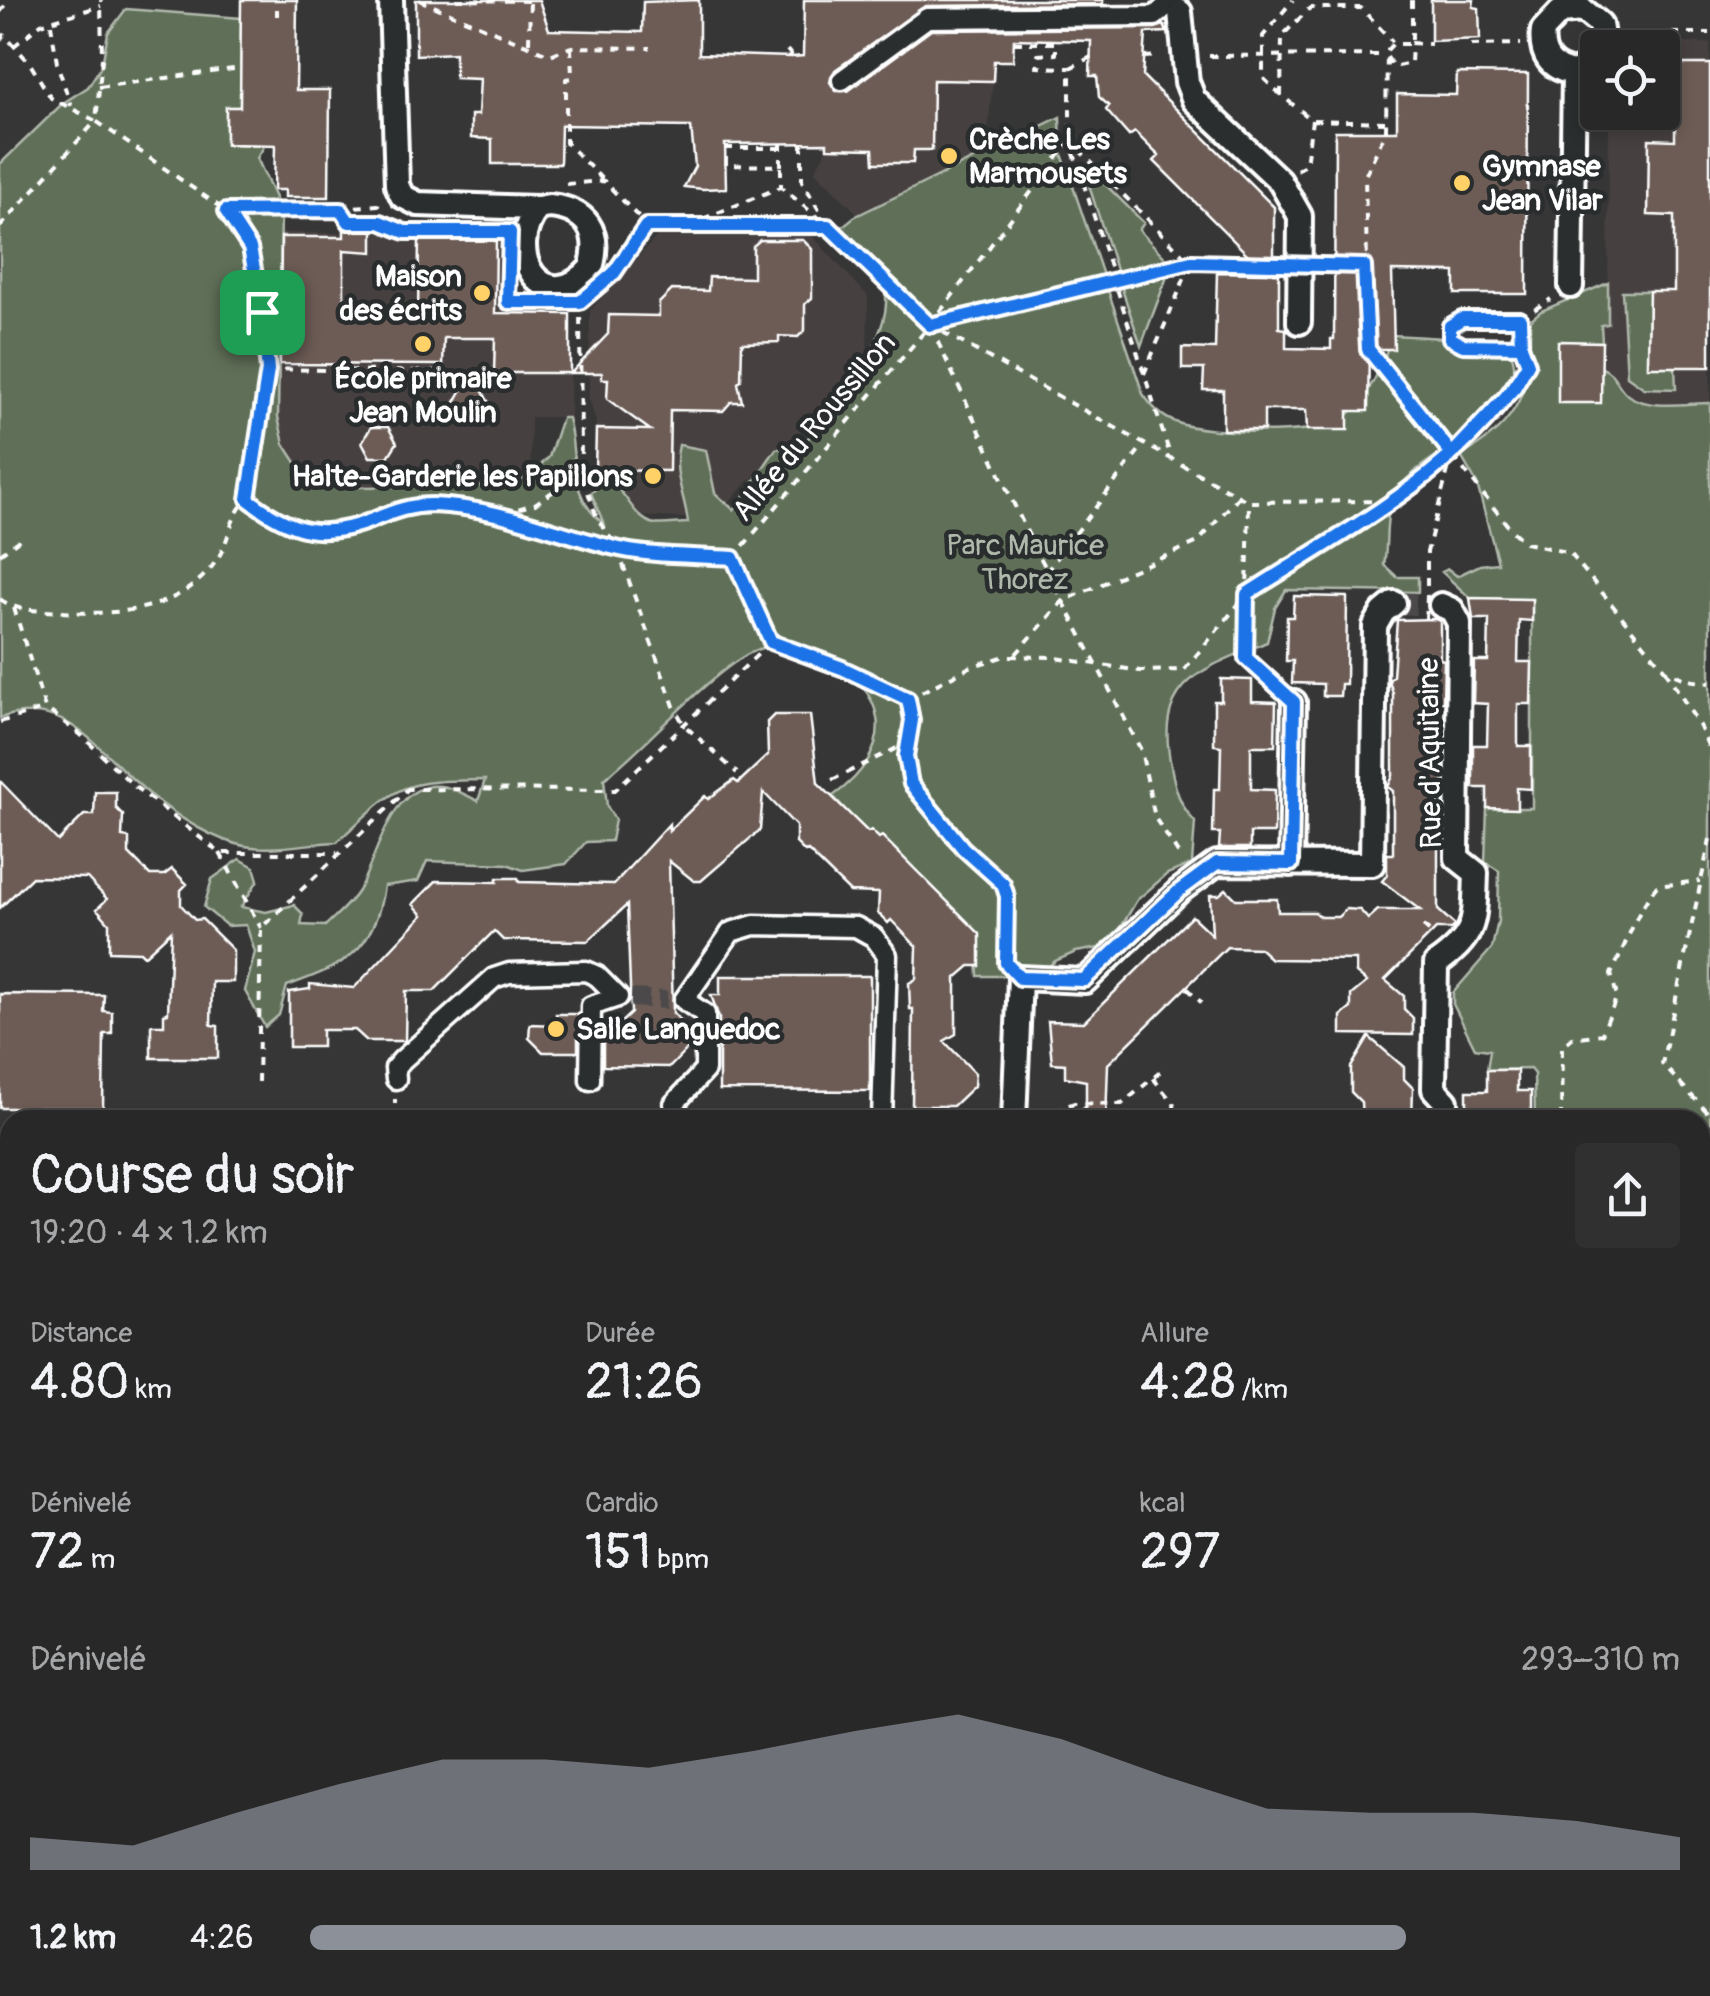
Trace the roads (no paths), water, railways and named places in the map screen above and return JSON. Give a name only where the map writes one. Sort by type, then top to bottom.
[{"type":"street","points":[[391,0],[397,184],[402,196],[418,204],[538,208]]},
{"type":"street","points":[[1580,70],[1574,73],[1552,65],[1542,43],[1543,30],[1552,17],[1574,5],[1594,16],[1600,30]]},
{"type":"street","points":[[842,80],[928,18],[1155,16],[1176,6],[1186,82],[1194,100],[1280,182],[1300,216],[1299,322]]},
{"type":"street","points":[[1571,286],[1574,73]]},
{"type":"street","name":"Rue d'Aquitaine","points":[[1014,1110],[1020,978],[1084,980],[1217,863],[1372,864],[1375,626],[1394,603]]},
{"type":"street","name":"Rue d'Aquitaine","points":[[1431,606],[1452,610],[1458,623],[1457,858],[1476,874],[1474,928],[1460,946],[1436,964],[1434,1089],[1446,1102],[1446,1110]]},
{"type":"street","points":[[1291,864],[1294,702]]},
{"type":"street","points":[[674,1104],[705,1070],[705,1014],[675,1000],[731,932],[754,926],[856,928],[874,938],[887,954],[882,1110]]},
{"type":"street","points":[[396,1079],[396,1068],[402,1060],[494,978],[509,973],[586,971],[625,998],[591,1006],[590,1080]]},
{"type":"tunnel","points":[[1394,603],[1441,605]]},
{"type":"tunnel","points":[[631,998],[667,1000]]},
{"type":"place","name":"Crèche Les Marmousets","points":[[949,156]]},
{"type":"place","name":"Gymnase Jean Vilar","points":[[1462,183]]},
{"type":"place","name":"Maison des écrits","points":[[482,293]]},
{"type":"place","name":"École primaire Jean Moulin","points":[[423,344]]},
{"type":"place","name":"Halte-Garderie les Papillons","points":[[653,476]]},
{"type":"place","name":"Salle Languedoc","points":[[556,1029]]},
{"type":"park label","name":"Parc Maurice Thorez","points":[[1025,562]]}]
